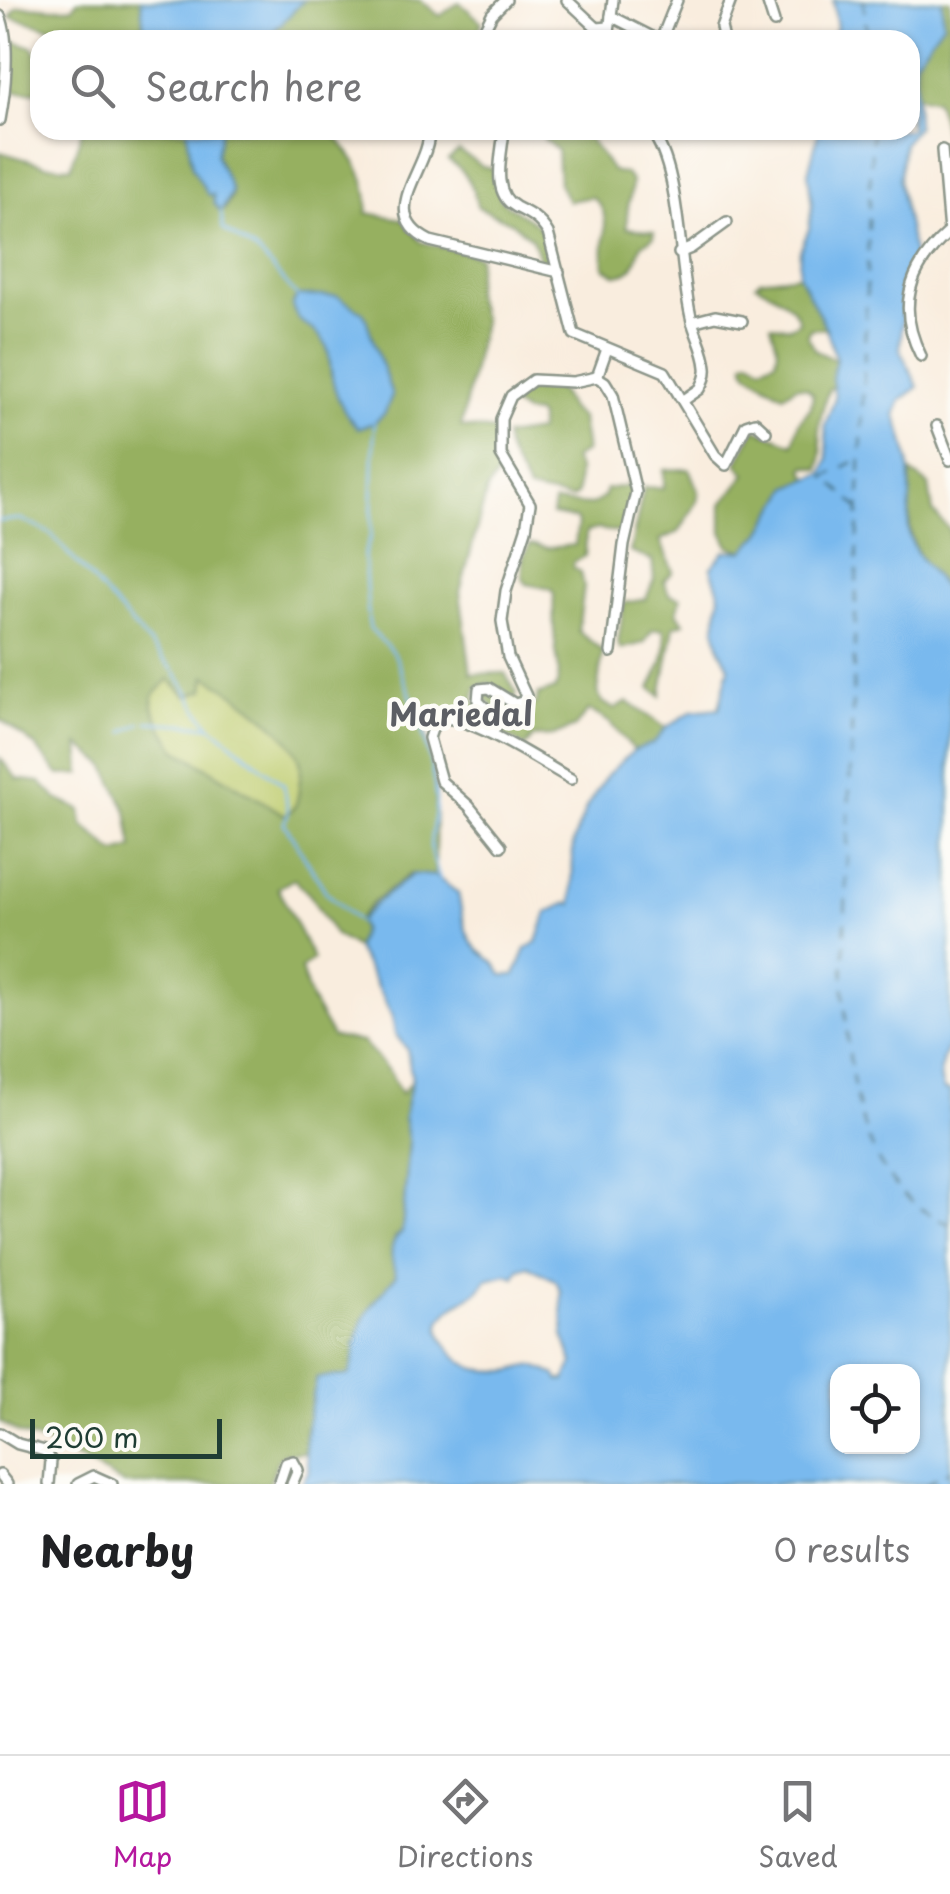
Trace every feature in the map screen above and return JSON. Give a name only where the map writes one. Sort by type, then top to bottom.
[{"type":"street","points":[[484,30],[492,14],[506,0]]},
{"type":"street","points":[[567,0],[597,28],[610,22],[632,30]]},
{"type":"street","points":[[609,30],[613,0]]},
{"type":"street","points":[[664,30],[677,0]]},
{"type":"street","points":[[722,30],[732,0]]},
{"type":"street","points":[[767,0],[774,22]]},
{"type":"street","points":[[0,16],[5,37],[0,120]]},
{"type":"street","points":[[428,140],[406,197],[407,217],[416,232],[430,240],[559,272]]},
{"type":"street","points":[[504,140],[501,194],[544,226],[574,334],[661,368],[716,456],[730,468],[747,424],[755,422],[766,432]]},
{"type":"street","points":[[659,140],[668,165],[692,322],[706,363],[698,392],[684,400]]},
{"type":"street","points":[[922,356],[915,343],[908,304],[921,258],[950,233],[942,150]]},
{"type":"street","points":[[679,253],[727,222]]},
{"type":"street","points":[[692,322],[715,316],[742,321]]},
{"type":"street","points":[[491,731],[498,721],[477,700],[479,690],[488,687],[515,704],[526,698],[506,651],[502,620],[530,504],[501,454],[501,419],[511,396],[533,380],[587,381],[596,377],[607,349]]},
{"type":"street","points":[[596,377],[605,382],[613,395],[636,488],[636,503],[624,545],[612,652]]},
{"type":"street","points":[[937,426],[950,460]]},
{"type":"street","points":[[501,846],[469,806],[443,784],[429,738],[432,724],[441,717],[491,731],[570,779]]},
{"type":"street","points":[[0,1433],[18,1444],[46,1452],[52,1461],[49,1484]]},
{"type":"street","points":[[279,1484],[286,1463],[292,1461],[298,1470],[292,1484]]},
{"type":"street","points":[[0,1476],[7,1484]]},
{"type":"street","points":[[78,1484],[94,1476],[112,1484]]},
{"type":"green space","points":[[77,0],[141,0],[144,30],[55,30],[10,17],[17,7],[73,7]]},
{"type":"green space","points":[[304,0],[420,0],[440,16],[459,2],[482,22],[479,30],[275,30]]},
{"type":"green space","points":[[942,0],[950,0],[950,211],[946,140],[940,113],[935,100],[920,97],[920,54],[943,23]]},
{"type":"green space","points":[[11,40],[30,46],[30,92],[10,91]]},
{"type":"green space","points":[[79,140],[188,140],[192,167],[208,194],[213,194],[219,211],[224,210],[232,196],[215,151],[218,140],[339,140],[363,179],[367,213],[402,219],[421,242],[479,256],[474,295],[483,321],[461,427],[495,431],[495,450],[502,468],[487,490],[460,592],[471,674],[505,673],[517,694],[513,699],[489,683],[477,687],[473,700],[494,721],[488,725],[442,713],[429,714],[424,727],[436,785],[435,876],[410,874],[374,901],[358,920],[362,929],[356,948],[334,934],[310,895],[294,879],[278,888],[313,959],[301,969],[311,1000],[332,1037],[363,1042],[391,1074],[401,1094],[412,1080],[404,1116],[409,1143],[402,1233],[395,1237],[396,1276],[373,1303],[358,1333],[357,1353],[349,1376],[306,1428],[305,1452],[284,1454],[269,1484],[124,1484],[0,1422],[0,758],[17,779],[40,782],[57,799],[81,810],[83,825],[115,853],[133,848],[127,811],[105,765],[79,745],[81,774],[59,775],[34,745],[0,719],[0,152],[45,165],[71,167]],"holes":[[[322,337],[385,375],[392,395],[331,375],[329,352]],[[206,676],[276,727],[297,754],[301,769],[298,798],[285,815],[176,749],[153,708],[153,696],[169,679],[187,696],[204,690]]]},
{"type":"green space","points":[[545,140],[590,140],[612,171],[626,174],[632,182],[627,228],[654,232],[653,238],[641,245],[627,272],[616,275],[604,267],[603,212],[592,197],[568,201],[559,184],[557,150]]},
{"type":"green space","points":[[459,151],[482,166],[498,169],[500,199],[541,229],[547,237],[551,263],[541,263],[532,239],[511,222],[478,207],[465,174],[448,160]]},
{"type":"green space","points":[[799,275],[826,328],[810,329],[807,335],[816,351],[836,360],[834,387],[829,389],[819,425],[820,464],[819,469],[806,466],[809,478],[789,487],[761,533],[744,551],[729,546],[722,532],[722,504],[746,474],[737,463],[755,429],[793,444],[813,394],[797,386],[783,395],[745,367],[745,361],[750,359],[762,366],[776,360],[778,349],[771,325],[790,327],[799,322],[788,304],[756,284],[760,280]]},
{"type":"green space","points":[[546,383],[557,387],[571,410],[581,418],[585,452],[573,459],[578,469],[577,495],[571,499],[528,490],[506,444],[505,436],[539,431],[536,414],[512,405],[529,385]]},
{"type":"green space","points":[[689,469],[699,492],[697,502],[679,532],[660,540],[673,572],[664,581],[669,594],[681,598],[677,612],[684,623],[674,626],[661,696],[650,688],[665,652],[663,629],[652,630],[644,643],[620,649],[618,642],[624,603],[646,599],[654,579],[652,560],[630,552],[644,487],[664,488],[664,470]]},
{"type":"green space","points":[[911,472],[929,485],[933,512],[950,530],[950,601],[916,550],[909,518]]},
{"type":"green space","points":[[628,481],[631,500],[623,533],[598,529],[586,532],[585,556],[573,562],[581,572],[584,587],[578,631],[603,651],[597,692],[603,702],[614,709],[628,702],[666,728],[655,743],[634,750],[609,722],[589,710],[575,727],[553,736],[533,737],[525,747],[502,734],[503,718],[484,697],[486,691],[510,704],[529,706],[536,704],[538,695],[555,689],[557,683],[554,594],[551,589],[527,584],[522,578],[523,557],[530,544],[548,548],[575,545],[578,523],[576,519],[552,515],[554,502],[591,505],[603,498],[606,489],[626,486]]},
{"type":"green space","points":[[205,675],[262,714],[297,753],[301,768],[298,798],[285,815],[176,749],[161,726],[153,708],[153,696],[169,679]]},
{"type":"water","points":[[141,0],[304,0],[275,30],[144,30]]},
{"type":"water","points":[[833,0],[942,0],[943,23],[920,54],[920,30],[836,30]]},
{"type":"water","points":[[188,140],[219,140],[216,156],[232,191],[221,212],[213,194],[208,195],[192,167]]},
{"type":"water","points":[[816,140],[906,140],[899,181],[914,258],[900,286],[900,349],[918,387],[901,400],[895,415],[908,457],[908,529],[912,543],[950,601],[950,1041],[941,1072],[944,1090],[950,1091],[950,1484],[301,1484],[309,1471],[306,1436],[317,1378],[349,1375],[364,1319],[396,1276],[392,1247],[402,1232],[409,1143],[404,1116],[412,1080],[407,1049],[395,1034],[392,1015],[356,948],[362,929],[359,922],[413,874],[435,876],[458,893],[464,924],[474,946],[495,963],[502,975],[515,975],[526,949],[537,942],[547,913],[572,904],[573,842],[587,806],[607,775],[634,750],[654,743],[666,728],[692,711],[719,708],[729,667],[715,628],[720,595],[711,568],[725,551],[744,551],[761,533],[789,487],[823,473],[828,459],[825,425],[835,398],[832,378],[836,359],[826,328],[799,275],[800,251],[809,229],[812,205],[808,173]],"holes":[[[528,1266],[556,1281],[561,1291],[564,1337],[573,1363],[565,1380],[534,1366],[510,1371],[477,1369],[456,1356],[444,1342],[442,1319],[487,1279],[507,1274],[515,1277],[519,1269]]]},
{"type":"water","points":[[297,296],[337,296],[364,313],[392,395],[385,413],[374,423],[358,428],[344,409],[334,387],[325,343],[299,319],[292,306]]},
{"type":"waterway","points":[[221,212],[223,229],[260,254],[297,296]]},
{"type":"waterway","points":[[374,423],[374,429]]},
{"type":"waterway","points":[[368,614],[364,555],[371,535],[374,433]]},
{"type":"waterway","points":[[0,521],[21,519],[51,534],[173,670]]},
{"type":"waterway","points":[[368,618],[370,628],[395,655],[402,673]]},
{"type":"waterway","points":[[175,673],[209,724]]},
{"type":"waterway","points":[[403,676],[424,737],[434,784],[432,856]]},
{"type":"waterway","points":[[148,722],[211,726],[284,785],[288,811]]},
{"type":"waterway","points":[[124,732],[141,723]]},
{"type":"waterway","points":[[288,814],[284,823],[326,892],[359,922]]},
{"type":"waterway","points":[[433,858],[440,879]]},
{"type":"ferry route","points":[[863,0],[867,30]]},
{"type":"ferry route","points":[[872,140],[843,981],[854,1087],[875,1153],[893,1182],[918,1206],[950,1224]]},
{"type":"ferry route","points":[[859,508],[825,477],[861,458]]},
{"type":"ferry route","points":[[926,1484],[950,1470]]},
{"type":"district","name":"Mariedal","points":[[461,713]]}]
